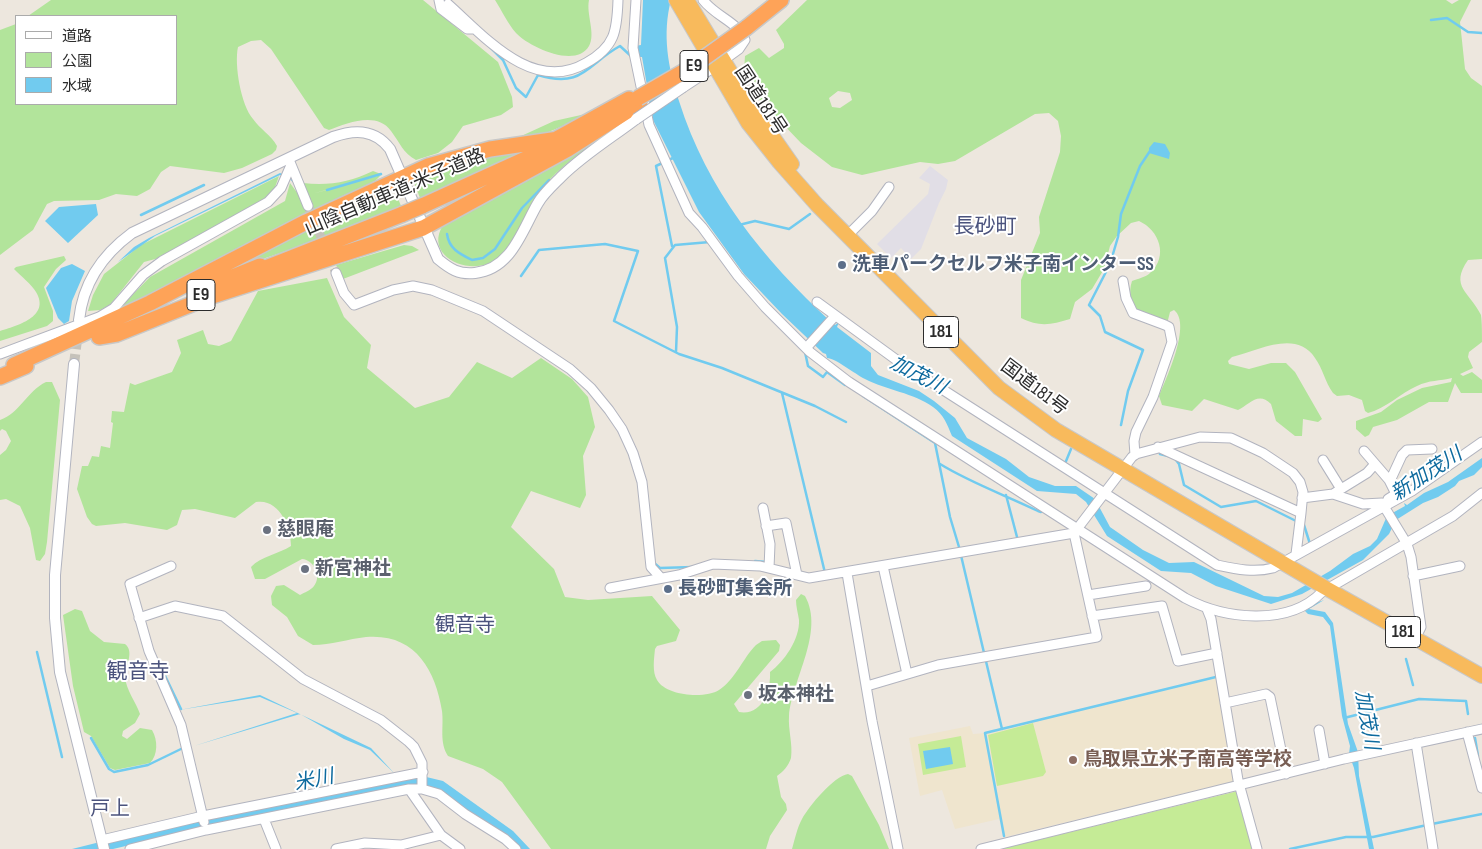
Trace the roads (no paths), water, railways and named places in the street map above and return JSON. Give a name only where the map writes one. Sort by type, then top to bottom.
[{"type":"highway","name":"山陰自動車道;米子道路","points":[[421,205],[638,99],[745,26],[774,0]]},
{"type":"highway","name":"山陰自動車道;米子道路","points":[[7,368],[421,205],[560,142],[690,68],[781,0]]},
{"type":"highway","name":"国道181号","points":[[684,3],[720,63],[748,123],[778,162],[999,388],[1056,430],[1128,461],[1289,558],[1330,586],[1482,676]]},
{"type":"highway","points":[[99,337],[117,334],[212,296],[423,228],[568,148],[638,99]]},
{"type":"highway","points":[[7,368],[150,303],[246,251],[428,166],[471,153],[559,139]]},
{"type":"highway","name":"山陰自動車道;米子道路","points":[[0,377],[402,212]]},
{"type":"highway","name":"国道181号","points":[[1416,636],[1482,669]]},
{"type":"street","points":[[439,0],[441,9],[468,29],[476,29]]},
{"type":"street","points":[[448,4],[507,56],[522,64],[550,73],[564,73],[601,55],[607,48],[616,31],[618,0]]},
{"type":"street","points":[[636,0],[634,48],[649,124],[684,204],[738,276],[771,314],[808,346],[825,365],[849,382],[1185,598],[1207,609],[1241,616],[1273,614],[1307,604],[1330,586],[1453,516],[1482,493]]},
{"type":"street","points":[[79,320],[89,282],[96,269],[118,244],[152,223],[290,162],[344,133],[367,132],[384,140],[396,160],[423,228],[438,258],[449,268],[469,274],[488,271],[500,265],[512,250],[539,201],[562,176],[636,119],[739,49],[745,40],[741,30],[720,18],[703,0]]},
{"type":"street","points":[[0,354],[99,317],[114,308],[143,275],[162,261],[268,202],[282,188],[290,162]]},
{"type":"street","points":[[290,162],[308,206]]},
{"type":"street","points":[[849,233],[872,211],[889,186]]},
{"type":"street","points":[[336,273],[344,293],[354,306],[394,290],[413,286],[432,290],[483,311],[570,369],[591,388],[622,429],[633,453],[642,482],[651,567],[661,578]]},
{"type":"street","points":[[610,588],[679,575],[713,564],[769,568],[810,578],[847,573],[1077,529],[1104,496],[1128,461],[1136,432],[1154,397],[1172,342],[1169,327],[1133,313],[1126,298],[1123,281]]},
{"type":"street","points":[[817,302],[832,319],[1104,496],[1217,565],[1255,571],[1273,568],[1315,546],[1437,475],[1482,442]]},
{"type":"street","points":[[808,346],[832,319]]},
{"type":"street","points":[[74,364],[55,575],[55,618],[60,672],[103,844],[203,818],[423,774]]},
{"type":"street","points":[[1128,461],[1158,448],[1200,437],[1236,439],[1263,453],[1293,473],[1300,482],[1301,513],[1289,558]]},
{"type":"street","points":[[1158,448],[1301,513]]},
{"type":"street","points":[[1390,481],[1402,455],[1407,450],[1432,449]]},
{"type":"street","points":[[1364,452],[1390,481],[1396,494],[1384,506]]},
{"type":"street","points":[[1323,460],[1337,491],[1363,504],[1384,506]]},
{"type":"street","points":[[1302,498],[1337,491],[1367,473],[1375,464]]},
{"type":"street","points":[[1384,506],[1406,542],[1421,627],[1416,636]]},
{"type":"street","points":[[763,508],[770,544],[769,568]]},
{"type":"street","points":[[766,526],[786,523],[797,575]]},
{"type":"street","points":[[867,686],[938,664],[1097,637],[1077,529]]},
{"type":"street","points":[[171,566],[130,584],[149,651],[181,725],[206,830]]},
{"type":"street","points":[[882,566],[907,674]]},
{"type":"street","points":[[1413,576],[1460,566]]},
{"type":"street","points":[[847,573],[892,828],[898,849]]},
{"type":"street","points":[[1088,595],[1146,586]]},
{"type":"street","points":[[139,618],[175,606],[223,616],[303,679],[381,720],[398,732],[414,746],[420,757],[423,774],[422,787]]},
{"type":"street","points":[[1092,616],[1162,606],[1165,610],[1178,661],[1217,653]]},
{"type":"street","points":[[1207,609],[1217,653],[1224,703],[1240,785],[1257,849]]},
{"type":"street","points":[[1224,703],[1266,694],[1270,697],[1286,774]]},
{"type":"street","points":[[981,849],[1325,764],[1482,729]]},
{"type":"street","points":[[1319,730],[1325,764]]},
{"type":"street","points":[[1467,732],[1482,788]]},
{"type":"street","points":[[1416,744],[1433,849]]},
{"type":"street","points":[[130,849],[206,830],[422,787],[439,794],[464,814],[505,839],[516,849]]},
{"type":"street","points":[[409,789],[441,835],[460,849]]},
{"type":"street","points":[[264,819],[276,849]]},
{"type":"street","points":[[336,849],[365,843],[401,845],[441,835]]},
{"type":"water","points":[[643,0],[671,0],[667,25],[669,64],[675,89],[691,133],[721,193],[760,248],[782,273],[831,322],[835,325],[839,322],[837,327],[871,353],[871,366],[878,375],[919,391],[934,401],[955,418],[967,438],[1006,459],[1029,477],[1055,486],[1076,486],[1095,499],[1110,527],[1143,550],[1169,563],[1194,562],[1264,596],[1278,597],[1292,593],[1330,571],[1353,554],[1370,546],[1377,539],[1387,516],[1405,506],[1404,503],[1407,505],[1424,493],[1448,482],[1482,458],[1482,467],[1474,475],[1459,481],[1455,486],[1438,497],[1423,503],[1396,520],[1389,534],[1363,560],[1302,594],[1271,604],[1216,586],[1191,573],[1161,571],[1107,536],[1086,502],[1076,494],[1037,491],[952,436],[943,417],[937,410],[925,402],[873,383],[827,358],[826,354],[782,314],[744,274],[699,212],[653,120],[642,57],[635,57],[635,46],[641,45]]},
{"type":"water","points":[[1154,142],[1165,144],[1170,153],[1169,159],[1149,153],[1149,148]]},
{"type":"water","points":[[280,173],[290,177],[296,186],[289,178],[280,175],[155,236],[118,262],[134,247],[149,238]]},
{"type":"water","points":[[96,204],[98,215],[68,243],[45,221],[59,207]]},
{"type":"water","points":[[72,264],[85,271],[72,301],[69,321],[64,324],[58,318],[46,288],[61,268]]},
{"type":"water","points":[[1324,600],[1309,609],[1325,612],[1333,623],[1348,724],[1358,752],[1359,776],[1374,849],[1369,849],[1354,768],[1349,754],[1350,746],[1342,716],[1330,626],[1323,617],[1308,614],[1305,611],[1308,609],[1300,609]]},
{"type":"water","points":[[260,695],[300,714],[194,746],[297,713],[260,697],[179,710]]},
{"type":"water","points":[[301,715],[371,748],[394,773],[370,750],[344,739]]},
{"type":"water","points":[[950,747],[953,764],[926,769],[923,751]]},
{"type":"water","points":[[418,775],[443,781],[513,831],[530,849],[518,849],[429,787],[202,828],[113,849],[72,849],[120,837]]},
{"type":"waterway","points":[[1431,20],[1447,18],[1468,32],[1482,33]]},
{"type":"waterway","points":[[490,47],[503,60],[516,88],[526,97],[538,75],[553,79],[575,77],[584,73],[620,46],[632,57]]},
{"type":"waterway","points":[[1121,425],[1128,391],[1143,350],[1105,332],[1100,316],[1089,305],[1110,264],[1118,237],[1121,214],[1140,166],[1150,151]]},
{"type":"waterway","points":[[672,246],[656,166],[675,157]]},
{"type":"waterway","points":[[327,190],[381,174]]},
{"type":"waterway","points":[[447,234],[450,244],[459,253],[472,260],[483,258],[495,249],[522,208],[549,180]]},
{"type":"waterway","points":[[141,215],[204,185]]},
{"type":"waterway","points":[[739,225],[755,221],[789,229],[810,214]]},
{"type":"waterway","points":[[676,352],[677,327],[665,258],[675,245],[710,242]]},
{"type":"waterway","points":[[521,276],[539,250],[605,244],[638,251],[614,321],[679,354],[722,368],[815,406],[846,422]]},
{"type":"waterway","points":[[805,352],[808,366],[823,377],[827,372],[845,385]]},
{"type":"waterway","points":[[782,393],[825,573]]},
{"type":"waterway","points":[[863,396],[935,443],[950,517],[959,547],[1002,729]]},
{"type":"waterway","points":[[1064,466],[1071,449]]},
{"type":"waterway","points":[[1160,454],[1168,456]]},
{"type":"waterway","points":[[1176,460],[1179,464],[1184,485],[1221,507],[1256,501],[1304,525],[1310,544]]},
{"type":"waterway","points":[[940,464],[988,489],[1038,511],[1041,512],[1042,510]]},
{"type":"waterway","points":[[1006,495],[1017,537]]},
{"type":"waterway","points":[[755,561],[767,562]]},
{"type":"waterway","points":[[653,562],[660,568],[693,567]]},
{"type":"waterway","points":[[37,652],[62,757]]},
{"type":"waterway","points":[[157,659],[181,709]]},
{"type":"waterway","points":[[1406,659],[1413,685]]},
{"type":"waterway","points":[[1004,836],[985,733],[1220,676]]},
{"type":"waterway","name":"加茂川","points":[[1344,718],[1419,699],[1466,701],[1468,714]]},
{"type":"waterway","points":[[91,738],[109,769],[114,772],[148,765],[183,748]]},
{"type":"waterway","points":[[1475,738],[1478,756]]},
{"type":"waterway","points":[[1432,824],[1482,814]]},
{"type":"waterway","points":[[1290,849],[1346,837],[1373,837],[1427,825]]},
{"type":"tunnel","points":[[308,206],[336,273]]},
{"type":"tunnel","points":[[74,364],[78,332]]},
{"type":"place","name":"洗車パークセルフ米子南インターSS","points":[[842,265]]},
{"type":"place","name":"慈眼庵","points":[[267,530]]},
{"type":"place","name":"新宮神社","points":[[305,569]]},
{"type":"place","name":"長砂町集会所","points":[[668,589]]},
{"type":"place","name":"坂本神社","points":[[748,695]]},
{"type":"place","name":"鳥取県立米子南高等学校","points":[[1073,760]]},
{"type":"district","name":"長砂町","points":[[985,228]]},
{"type":"district","name":"観音寺","points":[[465,626]]},
{"type":"district","name":"観音寺","points":[[138,673]]},
{"type":"district","name":"戸上","points":[[110,810]]},
{"type":"water label","name":"新加茂川","points":[[1427,475]]},
{"type":"water label","name":"米川","points":[[314,781]]}]
